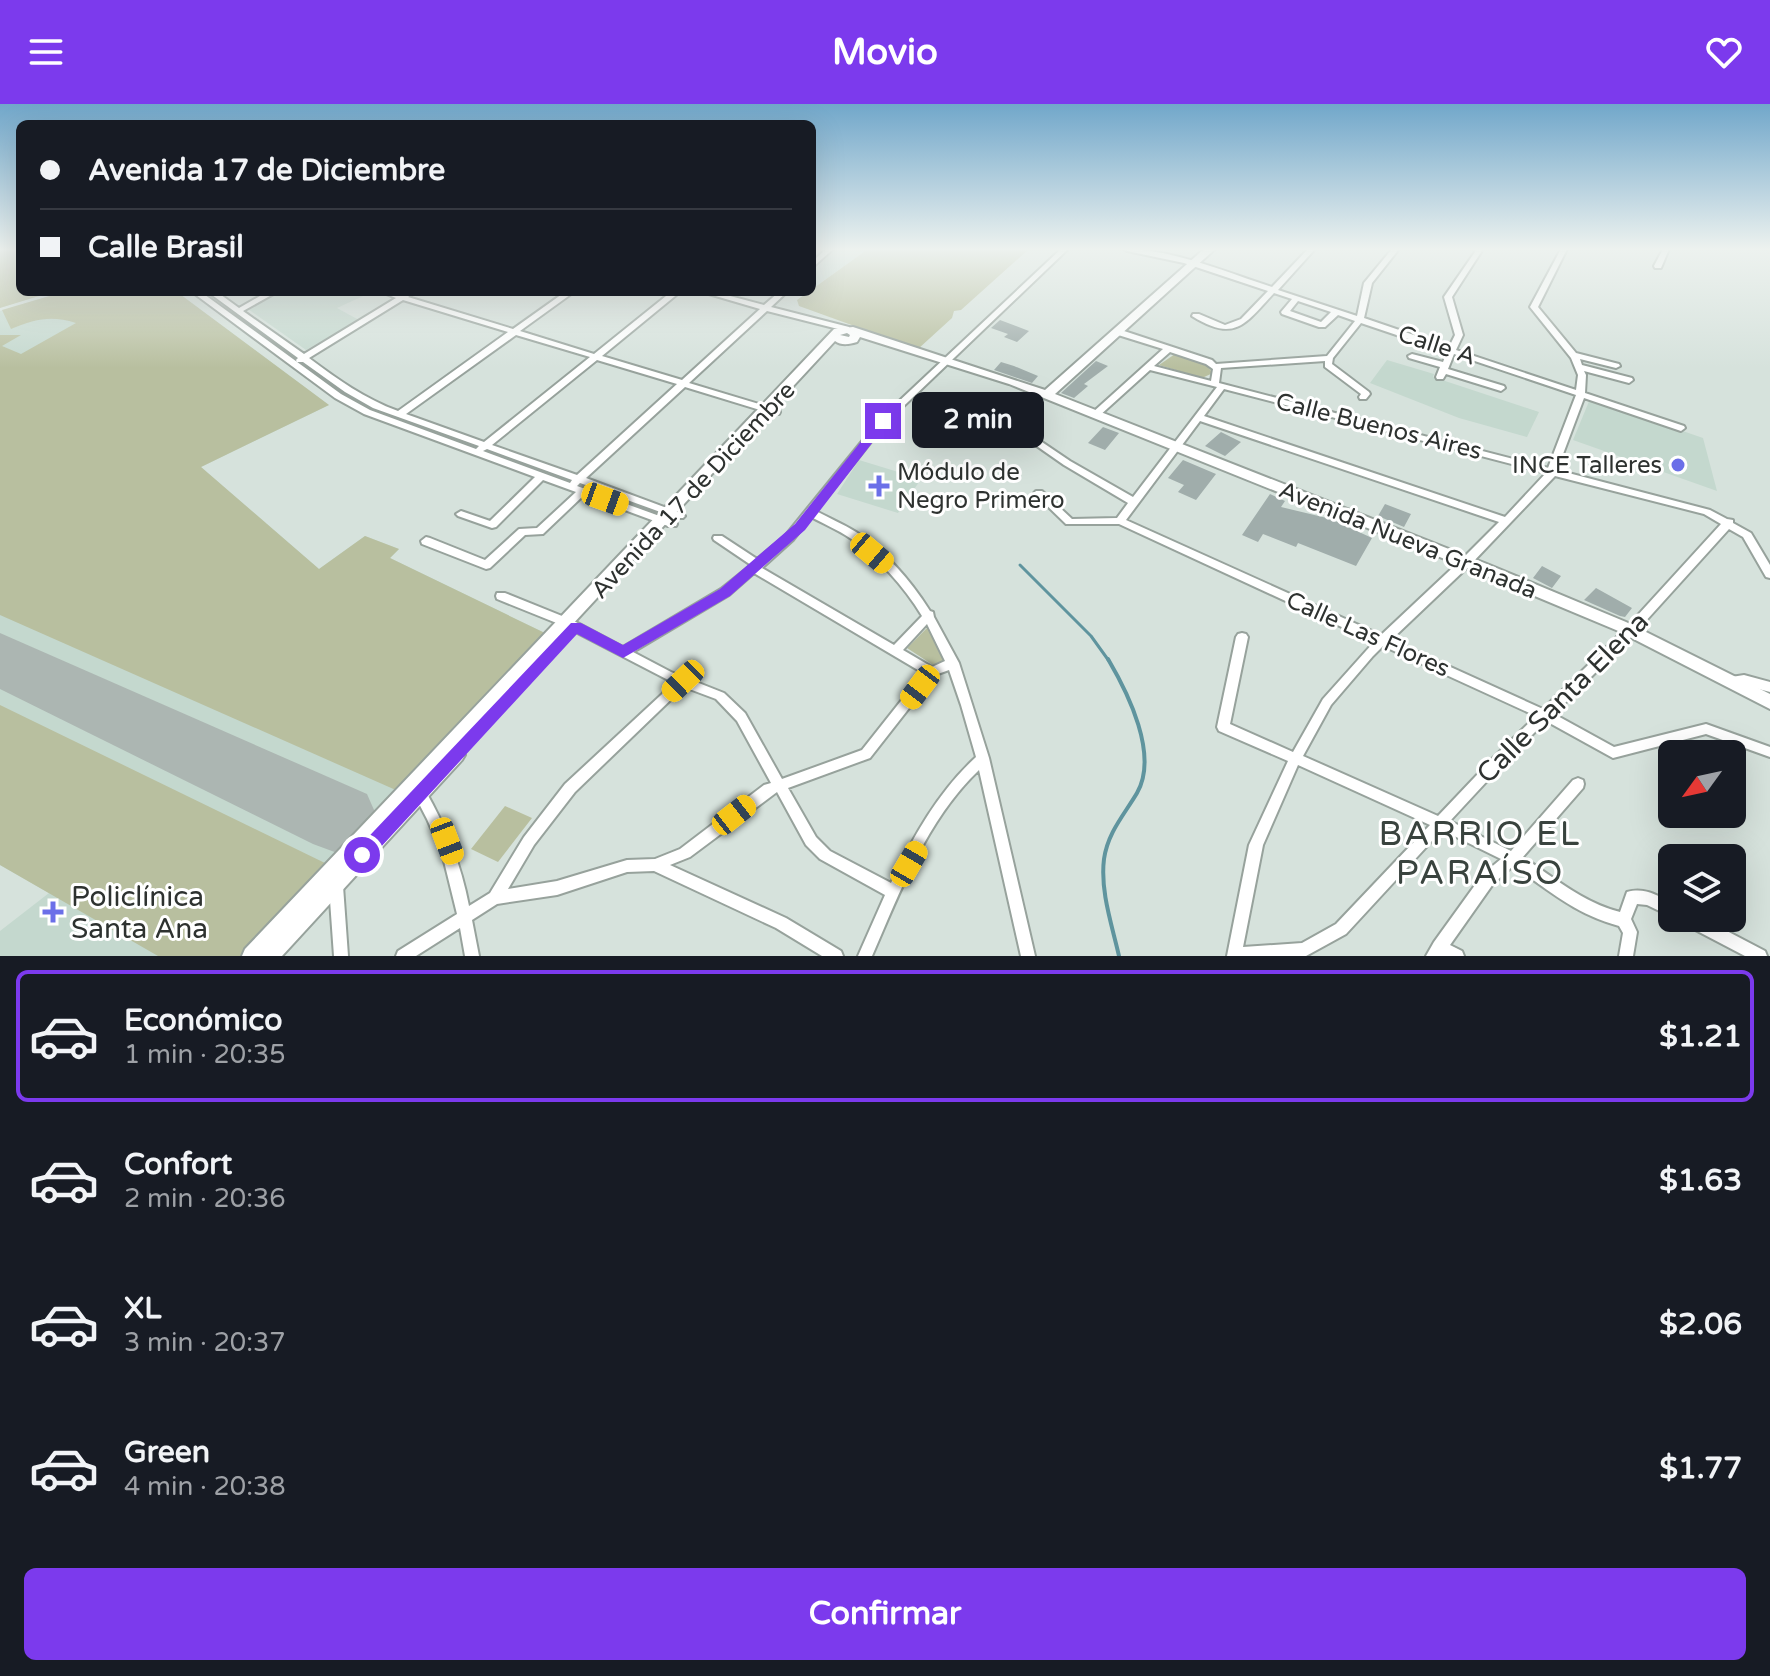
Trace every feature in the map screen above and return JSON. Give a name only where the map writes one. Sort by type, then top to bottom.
[{"type":"street","points":[[623,652],[714,600],[757,567],[812,513],[873,432],[1022,289]]},
{"type":"street","points":[[1044,394],[1160,289]]},
{"type":"street","points":[[1134,502],[1067,463],[1005,421],[1044,394],[1118,332],[1162,289]]},
{"type":"street","name":"Calle A","points":[[1265,289],[1681,428]]},
{"type":"street","points":[[1196,316],[1225,328],[1244,321],[1274,289]]},
{"type":"street","points":[[1363,397],[1366,394],[1328,365],[1329,358],[1360,319],[1367,289]]},
{"type":"street","points":[[1443,371],[1459,335],[1448,297],[1453,289]]},
{"type":"street","points":[[1234,955],[1256,845],[1295,759],[1327,702],[1382,641],[1549,478],[1581,393],[1579,367],[1534,307],[1543,289]]},
{"type":"street","points":[[202,296],[367,412],[672,518]]},
{"type":"street","points":[[217,296],[298,361],[355,395],[541,476],[575,483],[583,491],[672,518]]},
{"type":"street","points":[[238,311],[266,296]]},
{"type":"street","points":[[298,361],[405,296]]},
{"type":"street","points":[[410,296],[515,332],[773,410]]},
{"type":"street","points":[[398,415],[564,296]]},
{"type":"street","points":[[481,450],[671,296]]},
{"type":"street","points":[[721,296],[814,321]]},
{"type":"street","points":[[575,483],[780,296]]},
{"type":"street","points":[[782,296],[782,306],[844,336]]},
{"type":"street","points":[[1296,299],[1285,312],[1317,324],[1324,324],[1336,312]]},
{"type":"street","points":[[1118,332],[1167,350],[1189,354],[1216,366],[1329,358]]},
{"type":"street","name":"Avenida Nueva Granada","points":[[844,336],[943,362],[1044,394],[1467,561],[1630,631],[1770,702]]},
{"type":"street","name":"Avenida 17 de Diciembre","points":[[252,956],[572,625],[844,336]]},
{"type":"street","points":[[1095,415],[1167,350]]},
{"type":"street","points":[[1572,355],[1616,366]]},
{"type":"street","points":[[1412,356],[1443,371],[1501,388]]},
{"type":"street","points":[[1039,493],[1070,522],[1120,521],[1200,418],[1219,386],[1216,366]]},
{"type":"street","name":"Calle Buenos Aires","points":[[1148,367],[1683,504],[1729,522],[1754,544],[1770,574]]},
{"type":"street","points":[[1579,367],[1629,380]]},
{"type":"street","points":[[1200,418],[1507,521]]},
{"type":"street","points":[[461,514],[492,525],[541,476]]},
{"type":"street","points":[[426,541],[486,565],[523,531],[539,532],[583,491]]},
{"type":"street","points":[[812,513],[845,532],[890,568],[929,615],[953,663],[972,713],[1028,956]]},
{"type":"street","name":"Calle Las Flores","points":[[1120,521],[1545,715],[1613,753],[1706,729],[1770,752]]},
{"type":"street","name":"Calle Santa Elena","points":[[1234,955],[1287,953],[1326,940],[1353,918],[1441,822],[1630,631],[1729,522]]},
{"type":"street","points":[[718,538],[757,567],[931,672]]},
{"type":"street","points":[[501,596],[572,625],[683,681],[720,696],[734,707],[817,849],[893,892]]},
{"type":"street","points":[[895,651],[929,615]]},
{"type":"street","name":"Avenida 17 de Diciembre","points":[[268,956],[572,625]]},
{"type":"street","points":[[1242,637],[1223,727],[1441,822],[1512,858],[1584,908],[1624,920]]},
{"type":"street","points":[[495,898],[557,888],[627,866],[655,865],[685,853],[778,785],[850,763],[866,754],[931,672],[953,663]]},
{"type":"street","points":[[1729,681],[1744,680],[1770,687]]},
{"type":"street","points":[[403,956],[495,898],[529,841],[570,788],[683,681]]},
{"type":"street","points":[[865,956],[893,892],[955,783],[983,758]]},
{"type":"street","points":[[1457,956],[1436,951],[1488,879],[1512,858],[1578,784]]},
{"type":"street","points":[[420,794],[456,864],[472,956]]},
{"type":"street","points":[[655,865],[781,923],[836,956]]},
{"type":"street","points":[[335,884],[341,956]]},
{"type":"street","points":[[1626,956],[1630,932],[1624,920],[1632,897],[1648,898],[1658,903]]},
{"type":"street","points":[[1714,932],[1760,956]]},
{"type":"shaded area","points":[[50,296],[182,296],[329,405],[201,467],[319,569],[365,536],[399,549],[390,558],[549,635],[242,956],[0,956],[0,931],[49,893],[0,865],[0,311]]},
{"type":"shaded area","points":[[272,296],[363,296],[337,308],[359,320],[306,350],[248,309]]},
{"type":"shaded area","points":[[1387,360],[1539,412],[1527,437],[1459,418],[1370,383]]},
{"type":"shaded area","name":"INCE Talleres","points":[[1590,399],[1703,438],[1717,491],[1573,440]]},
{"type":"shaded area","name":"Módulo de Negro Primero","points":[[859,460],[921,479],[898,513],[837,494]]},
{"type":"green space","points":[[0,289],[16,289],[16,296],[39,296],[0,308]]},
{"type":"green space","points":[[816,289],[985,289],[961,310],[954,311],[952,318],[918,349],[799,306],[797,300],[803,296],[816,296]]},
{"type":"green space","points":[[49,296],[182,296],[329,405],[201,467],[319,569],[365,536],[399,549],[390,558],[549,635],[398,791],[0,615],[0,335],[21,335],[2,346],[21,354],[76,323],[43,319],[11,329],[2,310]]},
{"type":"green space","points":[[1175,354],[1205,364],[1213,373],[1202,378],[1159,365]]},
{"type":"green space","points":[[929,626],[946,660],[933,665],[907,648]]},
{"type":"green space","points":[[0,705],[327,864],[242,956],[158,956],[0,865]]},
{"type":"green space","points":[[505,806],[532,818],[498,862],[471,849]]},
{"type":"building","points":[[1000,320],[1029,331],[1017,342],[1004,337],[1008,334],[991,328]]},
{"type":"building","points":[[1096,361],[1108,366],[1084,384],[1088,386],[1074,398],[1061,393]]},
{"type":"building","points":[[1001,362],[1038,376],[1032,383],[994,370]]},
{"type":"building","points":[[1103,427],[1119,433],[1105,450],[1088,443]]},
{"type":"building","points":[[1221,432],[1241,442],[1225,456],[1205,446]]},
{"type":"building","points":[[1183,460],[1216,474],[1196,500],[1178,492],[1184,485],[1168,478]]},
{"type":"building","points":[[1270,494],[1285,501],[1281,507],[1331,519],[1372,538],[1356,566],[1298,543],[1296,547],[1263,534],[1258,542],[1242,535]]},
{"type":"building","points":[[1385,504],[1411,514],[1404,527],[1378,516]]},
{"type":"building","points":[[1542,566],[1561,576],[1552,588],[1533,578]]},
{"type":"building","points":[[1596,588],[1632,608],[1625,617],[1584,600]]},
{"type":"waterway","points":[[1020,565],[1091,636],[1109,661]]},
{"type":"waterway","points":[[1108,659],[1132,706],[1145,761],[1137,793],[1113,832],[1104,859],[1105,896],[1119,956]]},
{"type":"runway","points":[[0,659],[340,819]]},
{"type":"place","name":"INCE Talleres","points":[[1678,465]]},
{"type":"place","name":"Módulo de Negro Primero","points":[[879,486]]},
{"type":"place","name":"Policlínica Santa Ana","points":[[53,912]]},
{"type":"district","name":"BARRIO EL PARAÍSO","points":[[1480,852]]},
{"type":"route","points":[[362,855],[576,627],[623,652],[725,592],[800,527],[883,421]]}]
